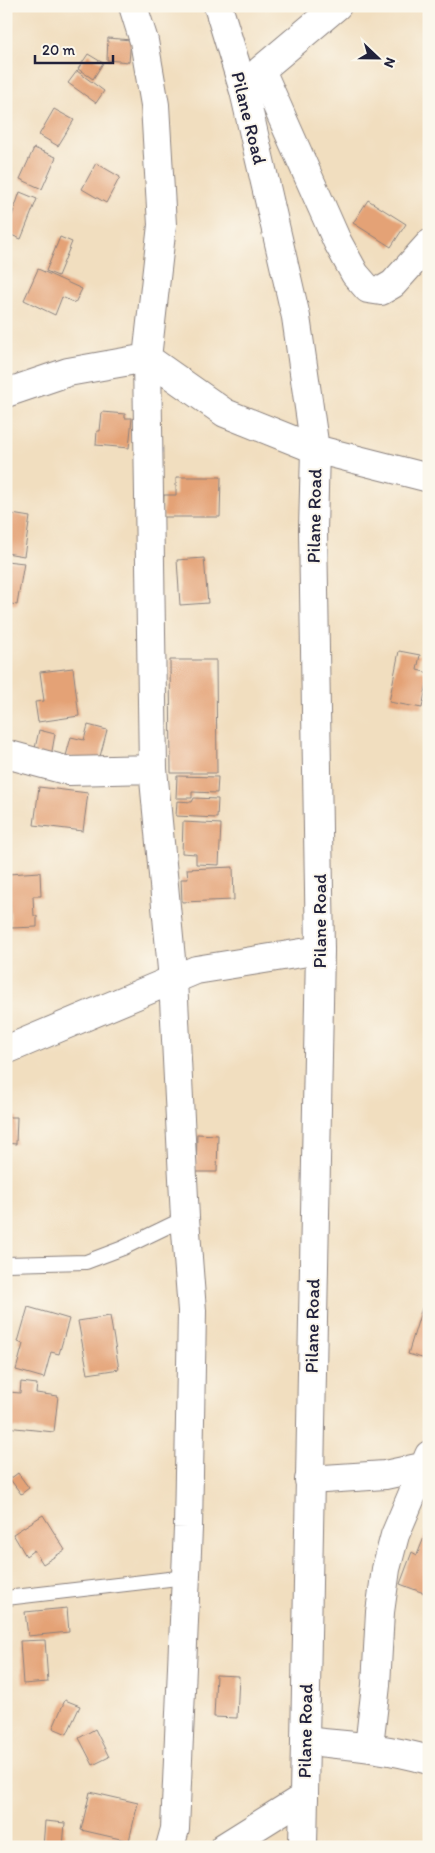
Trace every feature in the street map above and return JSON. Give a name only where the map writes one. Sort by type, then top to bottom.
[{"type":"street","points":[[133,6],[144,41],[155,106],[162,226],[148,358],[153,769],[173,980],[185,1218],[192,1311],[186,1577],[175,1829],[170,1847]]},
{"type":"street","name":"Pilane Road","points":[[218,6],[244,91],[296,318],[315,449],[313,530],[320,950],[303,1847]]},
{"type":"street","points":[[244,91],[261,70],[337,6]]},
{"type":"street","points":[[261,70],[337,241],[355,274],[368,290],[380,291],[394,284],[429,244]]},
{"type":"street","points":[[6,393],[68,372],[148,358],[225,413],[315,449],[429,478]]},
{"type":"street","points":[[6,754],[69,771],[153,769]]},
{"type":"street","points":[[9,1040],[196,970],[320,950]]},
{"type":"street","points":[[309,1480],[385,1475],[427,1463]]},
{"type":"street","points":[[369,1747],[376,1685],[380,1612],[386,1569],[395,1535],[427,1463]]},
{"type":"street","points":[[305,1741],[369,1747],[406,1753],[429,1760]]},
{"type":"street","points":[[224,1847],[304,1797]]},
{"type":"lane","points":[[6,1264],[86,1262],[123,1248],[185,1218]]},
{"type":"lane","points":[[6,1598],[186,1577]]},
{"type":"building","points":[[108,38],[131,40],[129,62],[107,60]]},
{"type":"building","points":[[88,54],[103,63],[93,79],[78,69]]},
{"type":"building","points":[[77,71],[104,91],[96,103],[68,83]]},
{"type":"building","points":[[54,109],[74,120],[58,146],[39,135]]},
{"type":"building","points":[[34,148],[56,157],[42,189],[20,179]]},
{"type":"building","points":[[96,163],[120,177],[106,203],[82,189]]},
{"type":"building","points":[[20,192],[37,199],[21,239],[6,233]]},
{"type":"building","points":[[368,200],[406,224],[391,247],[353,223]]},
{"type":"building","points":[[60,237],[72,242],[58,276],[46,271]]},
{"type":"building","points":[[38,269],[82,289],[75,303],[62,297],[55,315],[24,300]]},
{"type":"building","points":[[102,412],[125,414],[125,418],[132,418],[129,448],[96,445],[97,431],[100,431]]},
{"type":"building","points":[[176,477],[221,477],[220,517],[163,517],[164,495],[176,495]]},
{"type":"building","points":[[6,513],[30,517],[24,556],[6,553]]},
{"type":"building","points":[[204,558],[208,603],[180,605],[177,560]]},
{"type":"building","points":[[6,561],[24,563],[17,605],[6,603]]},
{"type":"building","points":[[399,651],[420,655],[417,670],[429,673],[422,708],[389,702]]},
{"type":"building","points":[[170,660],[216,660],[217,773],[171,773]]},
{"type":"building","points":[[73,668],[79,716],[38,722],[35,702],[44,701],[40,672]]},
{"type":"building","points":[[88,725],[107,730],[98,764],[66,756],[71,737],[84,740]]},
{"type":"building","points":[[39,730],[55,734],[51,757],[34,753]]},
{"type":"building","points":[[177,776],[218,777],[217,793],[192,792],[192,798],[176,798]]},
{"type":"building","points":[[39,787],[88,793],[83,831],[34,825]]},
{"type":"building","points":[[194,798],[218,799],[217,818],[176,816],[177,801],[192,802]]},
{"type":"building","points":[[183,822],[221,824],[219,865],[196,864],[196,854],[182,853]]},
{"type":"building","points":[[233,867],[234,900],[182,902],[181,879],[188,879],[187,869]]},
{"type":"building","points":[[40,872],[41,896],[33,896],[34,916],[37,916],[37,927],[11,928],[8,874]]},
{"type":"building","points":[[6,1117],[17,1117],[16,1144],[6,1143]]},
{"type":"building","points":[[197,1134],[218,1135],[217,1172],[196,1172]]},
{"type":"building","points":[[28,1307],[69,1319],[59,1354],[51,1352],[44,1378],[16,1370],[23,1344],[18,1342]]},
{"type":"building","points":[[422,1308],[429,1310],[429,1360],[408,1354]]},
{"type":"building","points":[[110,1316],[119,1369],[88,1374],[78,1321]]},
{"type":"building","points":[[21,1382],[37,1384],[36,1393],[58,1396],[54,1432],[6,1427],[9,1392],[20,1393]]},
{"type":"building","points":[[18,1473],[29,1488],[21,1494],[10,1479]]},
{"type":"building","points":[[43,1515],[65,1550],[43,1564],[34,1550],[26,1556],[13,1534]]},
{"type":"building","points":[[429,1525],[429,1595],[400,1584],[412,1552],[417,1555]]},
{"type":"building","points":[[67,1608],[69,1632],[28,1636],[25,1612]]},
{"type":"building","points":[[45,1640],[48,1682],[23,1684],[20,1641]]},
{"type":"building","points":[[216,1675],[239,1676],[237,1718],[214,1717]]},
{"type":"building","points":[[65,1700],[80,1706],[67,1734],[53,1728]]},
{"type":"building","points":[[95,1729],[109,1757],[93,1765],[79,1738]]},
{"type":"building","points":[[90,1792],[138,1803],[129,1841],[81,1830]]},
{"type":"building","points":[[45,1821],[65,1823],[63,1847],[43,1847]]},
{"type":"building","points":[[429,1834],[429,1847],[421,1847]]}]
